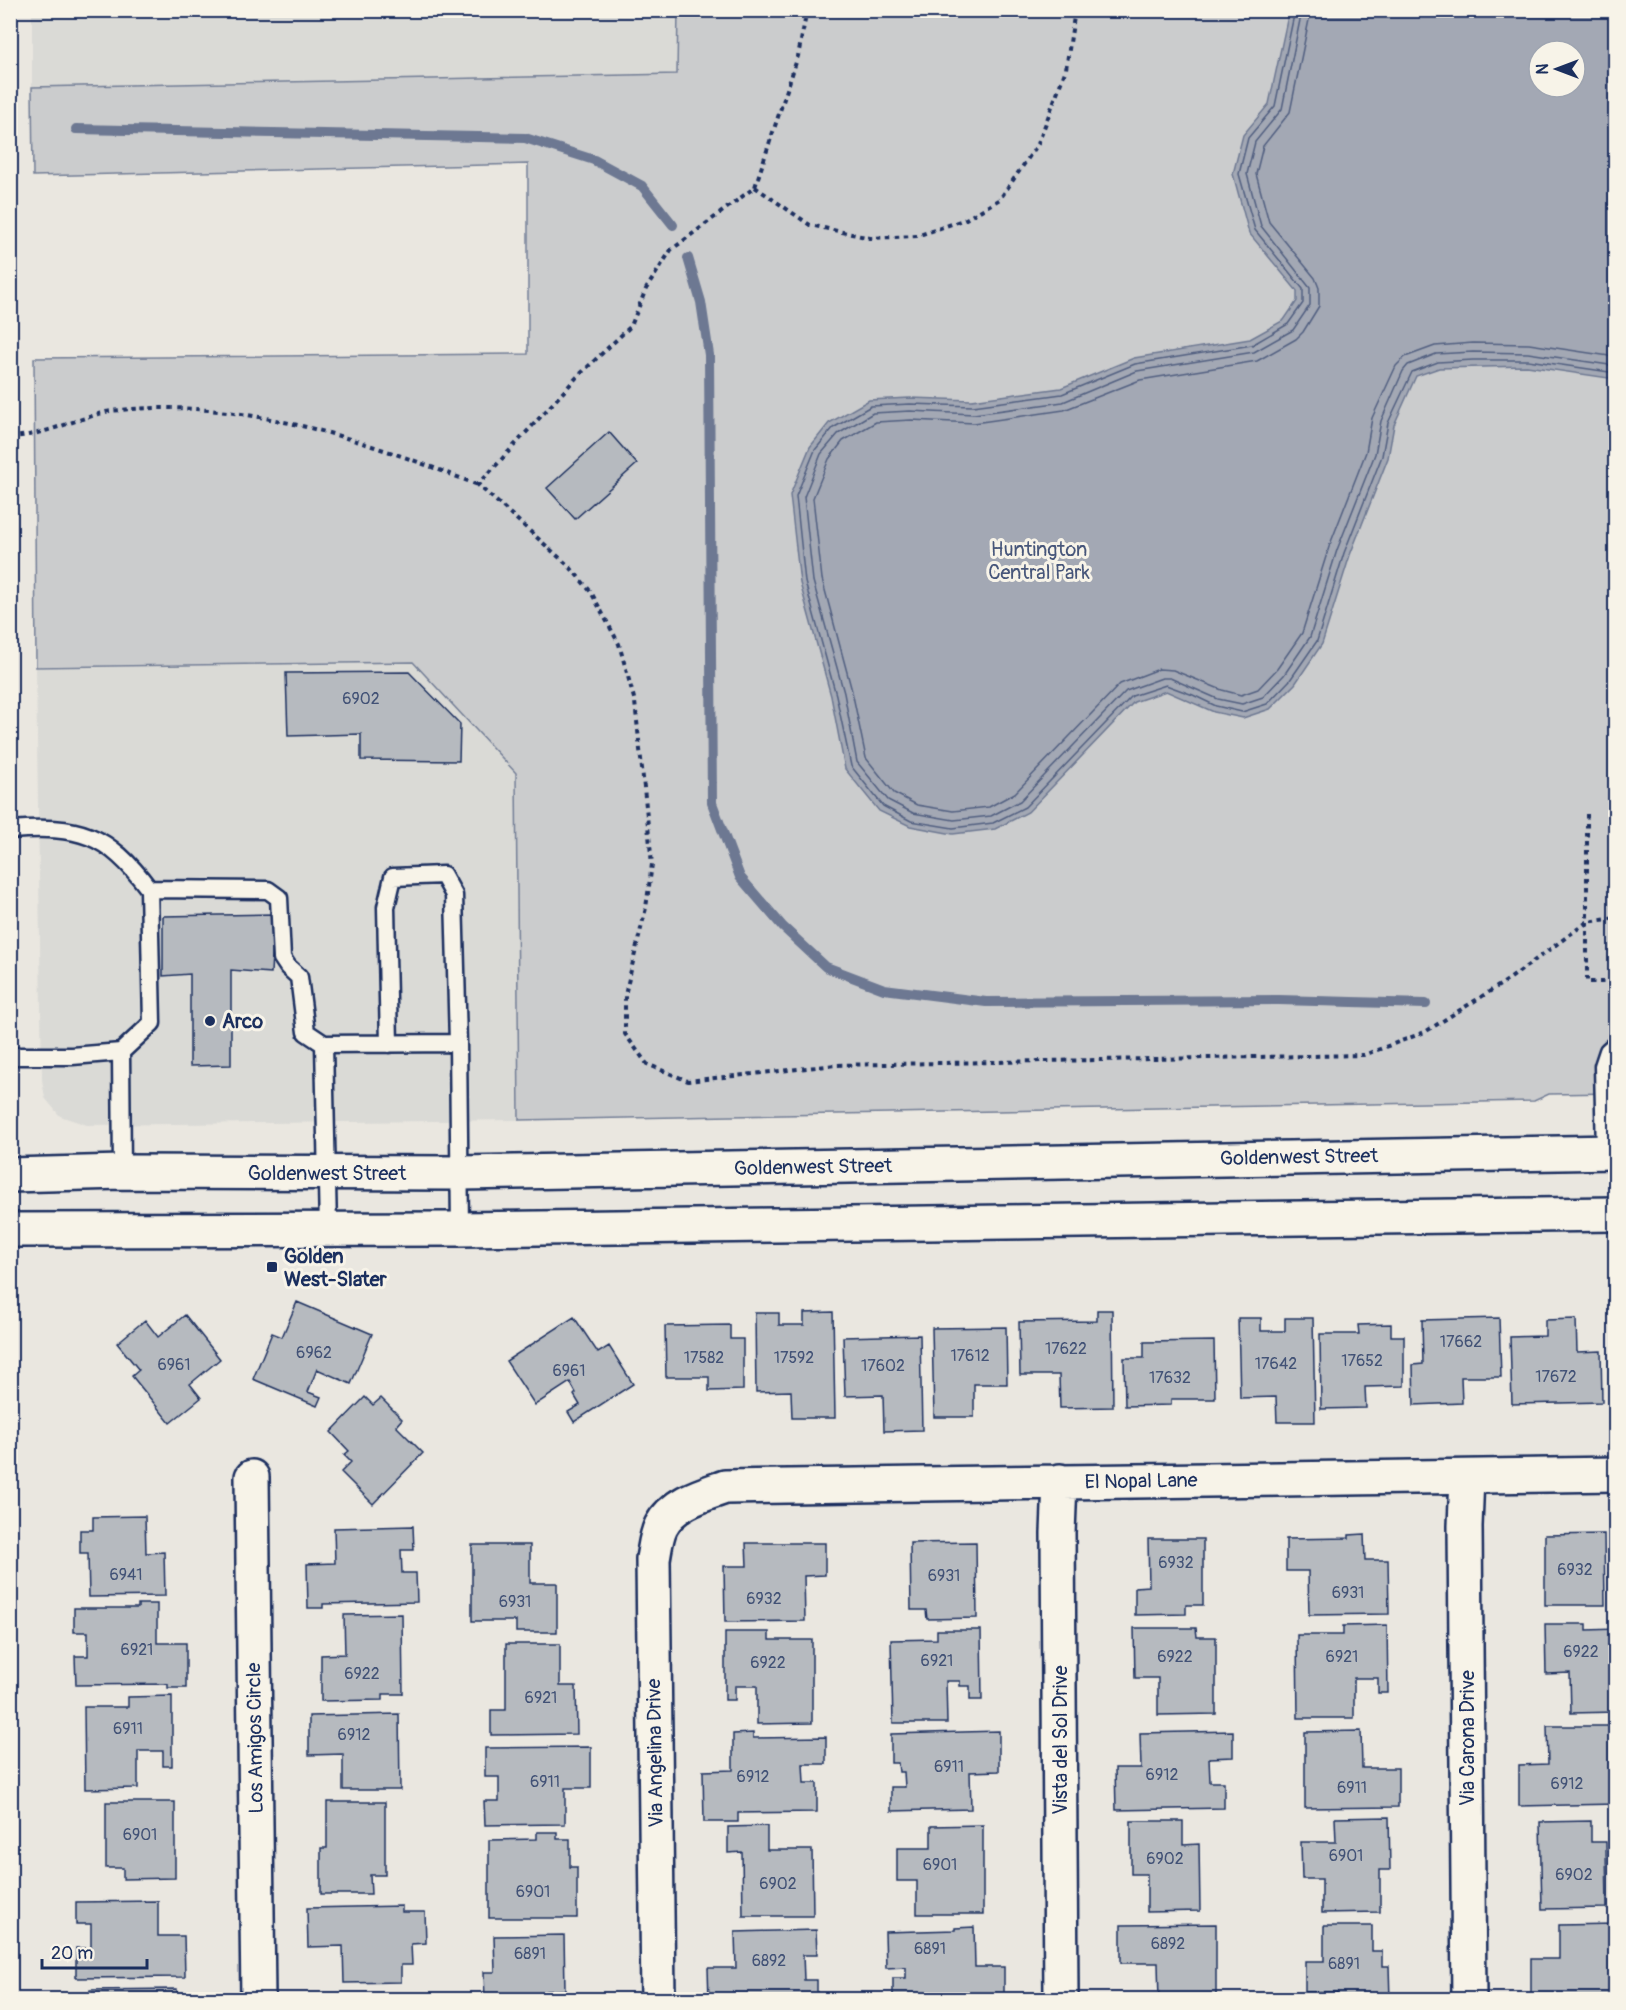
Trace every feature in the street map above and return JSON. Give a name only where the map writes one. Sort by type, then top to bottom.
[{"type":"main road","name":"Goldenwest Street","points":[[10,1175],[122,1172],[460,1173],[1610,1152]]},
{"type":"main road","points":[[10,1230],[460,1229],[1616,1214]]},
{"type":"main road","name":"El Nopal Lane","points":[[672,1511],[693,1498],[725,1487],[1060,1481],[1467,1478],[1616,1474]]},
{"type":"main road","name":"Los Amigos Circle","points":[[252,1477],[258,2000]]},
{"type":"main road","name":"Via Carona Drive","points":[[1467,1478],[1465,1526],[1469,2000]]},
{"type":"main road","name":"Vista del Sol Drive","points":[[1060,1481],[1058,1545],[1061,2000]]},
{"type":"main road","name":"Via Angelina Drive","points":[[658,2000],[653,1559],[660,1527],[672,1511]]},
{"type":"lane","points":[[10,830],[69,829],[98,839],[133,867],[149,889],[152,1023],[121,1052],[72,1056],[10,1056]]},
{"type":"lane","points":[[389,1044],[386,907],[393,877],[443,875],[454,895],[460,1229]]},
{"type":"lane","points":[[149,889],[268,890],[279,898],[282,958],[299,977],[306,1032],[324,1044],[458,1043]]},
{"type":"lane","points":[[324,1044],[328,1228]]},
{"type":"lane","points":[[1610,1152],[1602,1066],[1608,1051],[1616,1044]]},
{"type":"lane","points":[[121,1052],[122,1172]]},
{"type":"path","points":[[478,484],[577,377],[631,326],[646,289],[671,250],[754,187],[798,56],[807,10]]},
{"type":"path","points":[[754,187],[810,225],[870,238],[917,236],[966,219],[1000,199],[1038,144],[1066,69],[1075,10]]},
{"type":"path","points":[[10,437],[28,436],[108,411],[172,406],[253,415],[311,428],[420,462],[478,484],[570,567],[591,592],[619,644],[635,702],[651,864],[646,908],[625,995],[625,1034],[647,1064],[688,1081],[835,1065],[1364,1055],[1425,1032],[1508,980],[1587,922],[1616,918]]},
{"type":"path","points":[[1587,814],[1587,982],[1616,982]]},
{"type":"shaded area","points":[[32,11],[678,11],[678,74],[32,87]]},
{"type":"shaded area","points":[[413,662],[516,773],[519,1120],[87,1125],[60,1116],[45,1098],[42,1080],[36,668]]},
{"type":"green space","name":"Huntington Central Park","points":[[678,10],[1615,11],[1615,1093],[1549,1094],[1534,1101],[519,1120],[516,773],[413,662],[36,667],[34,358],[528,354],[528,164],[33,176],[32,87],[677,74]]},
{"type":"water","points":[[1289,11],[1615,11],[1615,379],[1527,366],[1439,368],[1416,376],[1394,425],[1388,458],[1350,555],[1322,644],[1295,684],[1270,709],[1243,718],[1214,712],[1166,691],[1134,702],[1028,812],[995,829],[953,834],[910,826],[879,811],[845,769],[831,696],[800,583],[790,495],[810,447],[829,423],[869,400],[910,398],[972,400],[1061,388],[1134,358],[1250,339],[1284,320],[1297,301],[1297,291],[1249,233],[1233,174],[1243,135],[1269,104]]},
{"type":"building","points":[[609,432],[637,464],[575,519],[547,488]]},
{"type":"building","points":[[409,672],[460,724],[459,761],[361,760],[361,734],[288,736],[286,673]]},
{"type":"building","name":"Arco","points":[[274,914],[271,973],[231,970],[231,1065],[190,1066],[190,974],[163,976],[163,916]]},
{"type":"building","points":[[297,1302],[372,1334],[351,1384],[317,1369],[308,1392],[321,1397],[317,1406],[253,1379],[272,1333],[282,1337]]},
{"type":"building","points":[[1097,1310],[1112,1310],[1113,1407],[1060,1408],[1059,1375],[1020,1375],[1019,1322],[1097,1321]]},
{"type":"building","points":[[833,1312],[835,1418],[792,1418],[791,1391],[756,1392],[755,1313],[779,1313],[779,1325],[804,1325],[804,1313]]},
{"type":"building","points":[[185,1315],[220,1359],[190,1384],[201,1398],[170,1423],[132,1376],[139,1370],[117,1343],[145,1320],[158,1337]]},
{"type":"building","points":[[574,1317],[598,1353],[609,1346],[633,1384],[574,1422],[568,1412],[580,1405],[570,1382],[535,1405],[506,1361]]},
{"type":"building","points":[[1238,1318],[1261,1318],[1261,1331],[1285,1331],[1285,1318],[1313,1318],[1315,1422],[1277,1422],[1276,1397],[1240,1398]]},
{"type":"building","points":[[1499,1318],[1501,1377],[1461,1377],[1462,1403],[1414,1405],[1413,1365],[1423,1364],[1422,1320]]},
{"type":"building","points":[[1576,1319],[1577,1352],[1601,1351],[1602,1402],[1512,1404],[1510,1337],[1545,1336],[1545,1320]]},
{"type":"building","points":[[1391,1324],[1391,1336],[1404,1336],[1404,1386],[1365,1387],[1366,1408],[1321,1409],[1320,1334],[1359,1334],[1358,1325]]},
{"type":"building","points":[[730,1325],[730,1339],[743,1339],[743,1390],[709,1391],[709,1377],[666,1377],[665,1326]]},
{"type":"building","points":[[1006,1327],[1007,1384],[974,1384],[974,1417],[934,1417],[932,1328]]},
{"type":"building","points":[[920,1335],[922,1430],[884,1431],[883,1395],[845,1396],[843,1337]]},
{"type":"building","points":[[1214,1341],[1215,1399],[1171,1399],[1171,1405],[1125,1406],[1124,1358],[1144,1358],[1144,1342]]},
{"type":"building","points":[[365,1397],[373,1405],[381,1398],[402,1419],[396,1426],[423,1453],[373,1504],[341,1472],[351,1462],[344,1455],[349,1451],[331,1432]]},
{"type":"building","points":[[145,1516],[146,1553],[164,1552],[165,1596],[89,1597],[88,1553],[80,1553],[80,1530],[93,1530],[93,1517]]},
{"type":"building","points":[[413,1526],[414,1550],[401,1550],[402,1573],[416,1573],[417,1602],[323,1604],[323,1608],[308,1608],[307,1564],[335,1563],[334,1528]]},
{"type":"building","points":[[1364,1534],[1365,1560],[1388,1560],[1389,1614],[1309,1615],[1308,1571],[1286,1571],[1286,1539],[1349,1538],[1349,1535]]},
{"type":"building","points":[[1604,1534],[1605,1605],[1545,1605],[1545,1535]]},
{"type":"building","points":[[1148,1539],[1203,1539],[1203,1605],[1186,1605],[1186,1614],[1135,1615],[1135,1587],[1149,1586]]},
{"type":"building","points":[[976,1542],[977,1618],[927,1619],[926,1610],[911,1610],[910,1543]]},
{"type":"building","points":[[746,1543],[825,1543],[825,1575],[804,1576],[805,1621],[725,1622],[724,1566],[747,1566]]},
{"type":"building","points":[[472,1545],[530,1545],[530,1583],[557,1583],[557,1632],[516,1632],[516,1621],[472,1621]]},
{"type":"building","points":[[138,1604],[157,1604],[157,1643],[186,1643],[186,1688],[168,1688],[168,1684],[76,1685],[75,1656],[88,1656],[88,1632],[74,1632],[74,1608],[138,1608]]},
{"type":"building","points":[[402,1614],[403,1694],[383,1694],[383,1700],[321,1701],[321,1655],[345,1654],[344,1615]]},
{"type":"building","points":[[1545,1624],[1587,1624],[1587,1630],[1616,1629],[1616,1712],[1571,1713],[1570,1673],[1546,1674]]},
{"type":"building","points":[[1387,1625],[1388,1693],[1378,1693],[1378,1678],[1354,1678],[1354,1718],[1298,1718],[1297,1635],[1343,1635],[1343,1626]]},
{"type":"building","points":[[1134,1628],[1196,1628],[1197,1637],[1216,1637],[1216,1714],[1158,1715],[1158,1678],[1135,1678]]},
{"type":"building","points":[[937,1630],[981,1630],[982,1700],[970,1700],[970,1686],[960,1686],[960,1681],[946,1681],[947,1723],[893,1723],[891,1640],[937,1639]]},
{"type":"building","points":[[725,1632],[769,1632],[769,1640],[812,1640],[812,1723],[757,1724],[757,1686],[735,1686],[735,1700],[725,1700]]},
{"type":"building","points":[[506,1644],[560,1644],[560,1686],[576,1686],[577,1734],[491,1735],[491,1710],[506,1710]]},
{"type":"building","points":[[172,1696],[172,1766],[163,1766],[163,1751],[138,1751],[138,1788],[85,1789],[84,1707],[128,1707],[128,1697]]},
{"type":"building","points":[[399,1714],[400,1790],[343,1790],[343,1754],[309,1755],[309,1716]]},
{"type":"building","points":[[1547,1726],[1616,1726],[1616,1804],[1519,1806],[1519,1765],[1548,1764]]},
{"type":"building","points":[[999,1731],[999,1771],[970,1772],[971,1809],[891,1811],[891,1787],[905,1787],[904,1772],[899,1772],[898,1763],[891,1763],[891,1734]]},
{"type":"building","points":[[1233,1731],[1233,1757],[1209,1758],[1210,1782],[1224,1782],[1224,1808],[1116,1810],[1115,1768],[1141,1768],[1140,1733]]},
{"type":"building","points":[[1361,1731],[1362,1768],[1398,1768],[1398,1807],[1305,1808],[1305,1732]]},
{"type":"building","points":[[753,1733],[753,1738],[826,1737],[826,1764],[803,1764],[804,1783],[817,1783],[817,1812],[738,1813],[738,1822],[704,1822],[703,1771],[733,1770],[733,1734]]},
{"type":"building","points":[[591,1747],[591,1788],[565,1788],[565,1824],[485,1825],[484,1801],[499,1801],[499,1777],[485,1777],[485,1748]]},
{"type":"building","points":[[106,1802],[175,1802],[175,1878],[123,1879],[123,1868],[106,1868]]},
{"type":"building","points":[[327,1802],[385,1802],[385,1875],[370,1875],[371,1894],[321,1894],[321,1848],[327,1848]]},
{"type":"building","points":[[1389,1817],[1390,1870],[1380,1870],[1380,1912],[1322,1913],[1322,1879],[1302,1879],[1301,1842],[1336,1842],[1335,1818]]},
{"type":"building","points":[[1131,1821],[1183,1821],[1183,1845],[1199,1844],[1200,1911],[1147,1912],[1147,1874],[1131,1874]]},
{"type":"building","points":[[1591,1821],[1591,1842],[1606,1842],[1607,1908],[1542,1909],[1540,1822]]},
{"type":"building","points":[[983,1825],[983,1914],[917,1914],[917,1881],[897,1881],[897,1848],[931,1848],[931,1826]]},
{"type":"building","points":[[767,1826],[767,1850],[812,1850],[813,1916],[743,1916],[742,1852],[728,1853],[728,1827]]},
{"type":"building","points":[[537,1832],[557,1832],[557,1839],[570,1839],[570,1867],[577,1867],[577,1918],[489,1918],[489,1840],[537,1839]]},
{"type":"building","points":[[158,1901],[158,1936],[184,1936],[185,1977],[76,1978],[76,1948],[91,1948],[91,1924],[76,1924],[76,1902]]},
{"type":"building","points":[[402,1906],[402,1912],[425,1912],[426,1943],[411,1944],[412,1965],[401,1965],[401,1982],[344,1983],[343,1946],[308,1947],[307,1908]]},
{"type":"building","points":[[1216,1924],[1216,2000],[1159,2000],[1158,1963],[1121,1963],[1121,1925]]},
{"type":"building","points":[[1616,1924],[1616,2000],[1531,2000],[1531,1959],[1559,1959],[1559,1925]]},
{"type":"building","points":[[1324,1926],[1372,1926],[1372,1951],[1382,1951],[1382,1966],[1389,1966],[1390,2000],[1337,2000],[1337,1992],[1305,1992],[1305,1961],[1324,1961]]},
{"type":"building","points":[[974,1927],[975,1967],[1004,1967],[1004,2000],[893,2000],[893,1978],[906,1978],[906,1967],[886,1968],[885,1932],[955,1930],[955,1928]]},
{"type":"building","points":[[816,1930],[817,1955],[803,1955],[804,1980],[817,1980],[817,2000],[709,2000],[708,1968],[736,1968],[735,1932]]},
{"type":"building","points":[[564,1935],[565,1990],[546,1991],[546,2000],[485,2000],[484,1972],[495,1972],[494,1936]]},
{"type":"building","points":[[177,1989],[177,2000],[90,2000],[90,1990]]},
{"type":"building","points":[[412,1994],[412,2000],[357,2000],[357,1995]]},
{"type":"waterway","points":[[76,129],[525,138],[594,160],[642,186],[673,225]]},
{"type":"waterway","points":[[688,258],[701,302],[709,355],[712,803],[740,877],[783,927],[826,967],[884,989],[986,1002],[1279,1000],[1426,1004]]},
{"type":"place","name":"Arco","points":[[210,1021]]},
{"type":"place","name":"Golden West-Slater","points":[[272,1267]]}]
